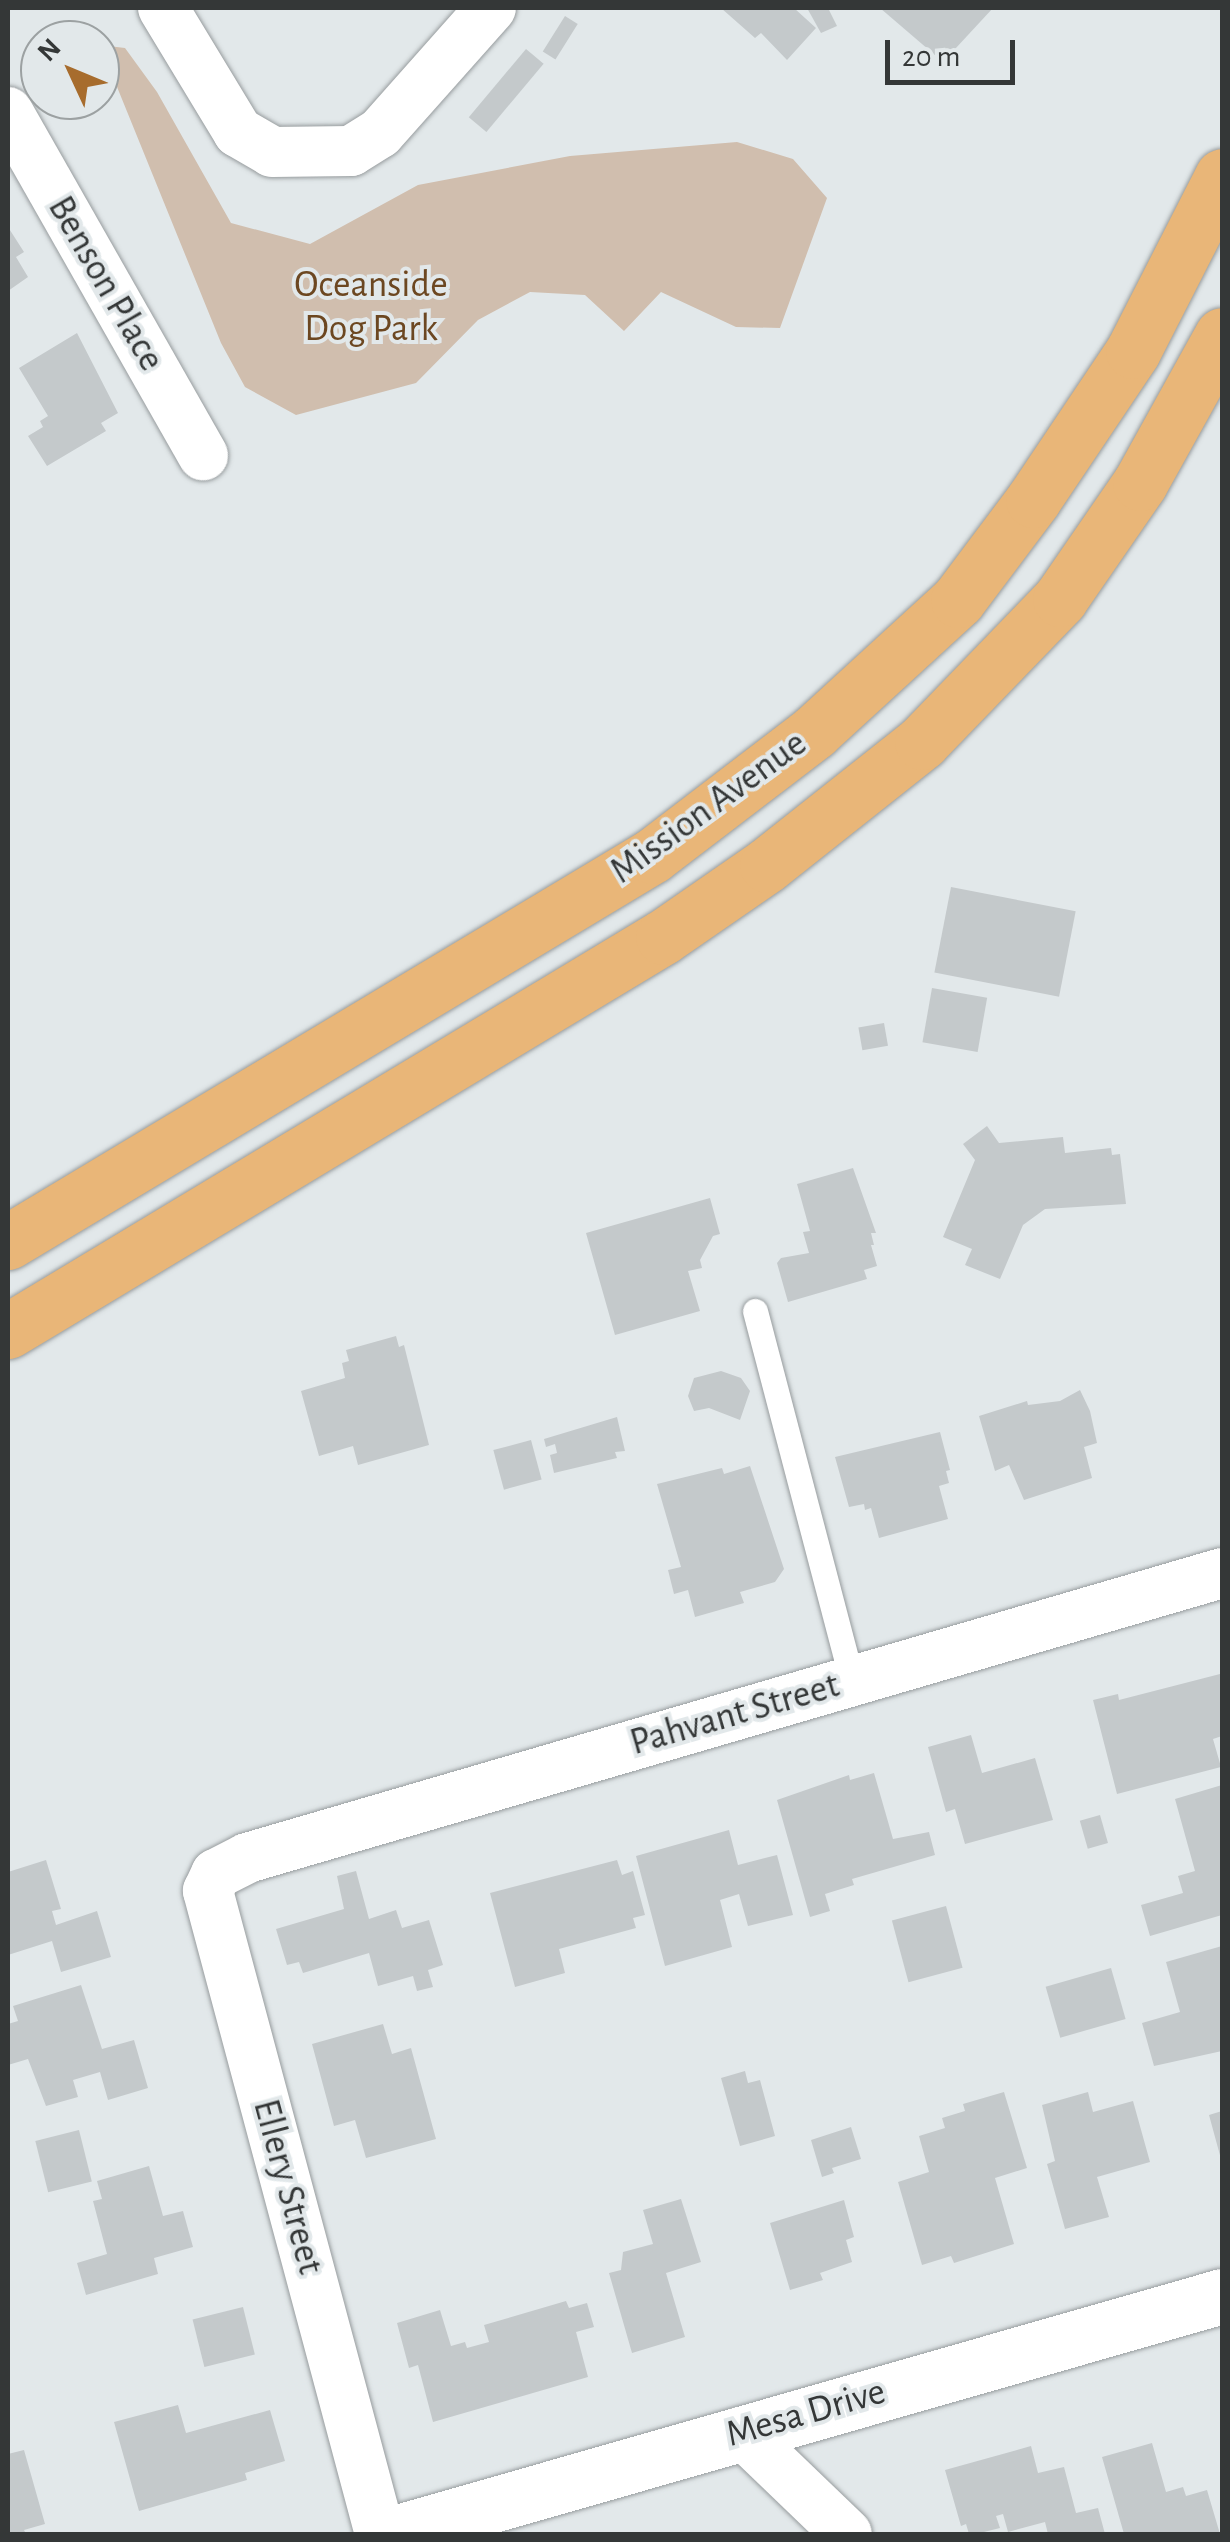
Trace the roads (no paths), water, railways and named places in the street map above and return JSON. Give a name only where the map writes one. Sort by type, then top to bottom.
[{"type":"main road","name":"Mission Avenue","points":[[8,1242],[652,856],[814,732],[958,600],[1022,514],[1133,351],[1222,176]]},
{"type":"main road","name":"Mission Avenue","points":[[8,1330],[663,937],[768,865],[922,742],[1060,599],[1140,483],[1222,335]]},
{"type":"main road","name":"Mesa Drive","points":[[391,2534],[1222,2296]]},
{"type":"street","points":[[163,8],[238,132],[272,152],[351,151],[380,133],[492,8]]},
{"type":"street","name":"Benson Place","points":[[8,112],[204,455]]},
{"type":"street","name":"Pahvant Street","points":[[247,1858],[1222,1572]]},
{"type":"street","name":"Ellery Street","points":[[247,1858],[216,1874],[208,1891],[380,2534]]},
{"type":"street","points":[[741,2432],[847,2534]]},
{"type":"lane","points":[[755,1311],[852,1680]]},
{"type":"park label","name":"Oceanside Dog Park","points":[[371,308]]}]
